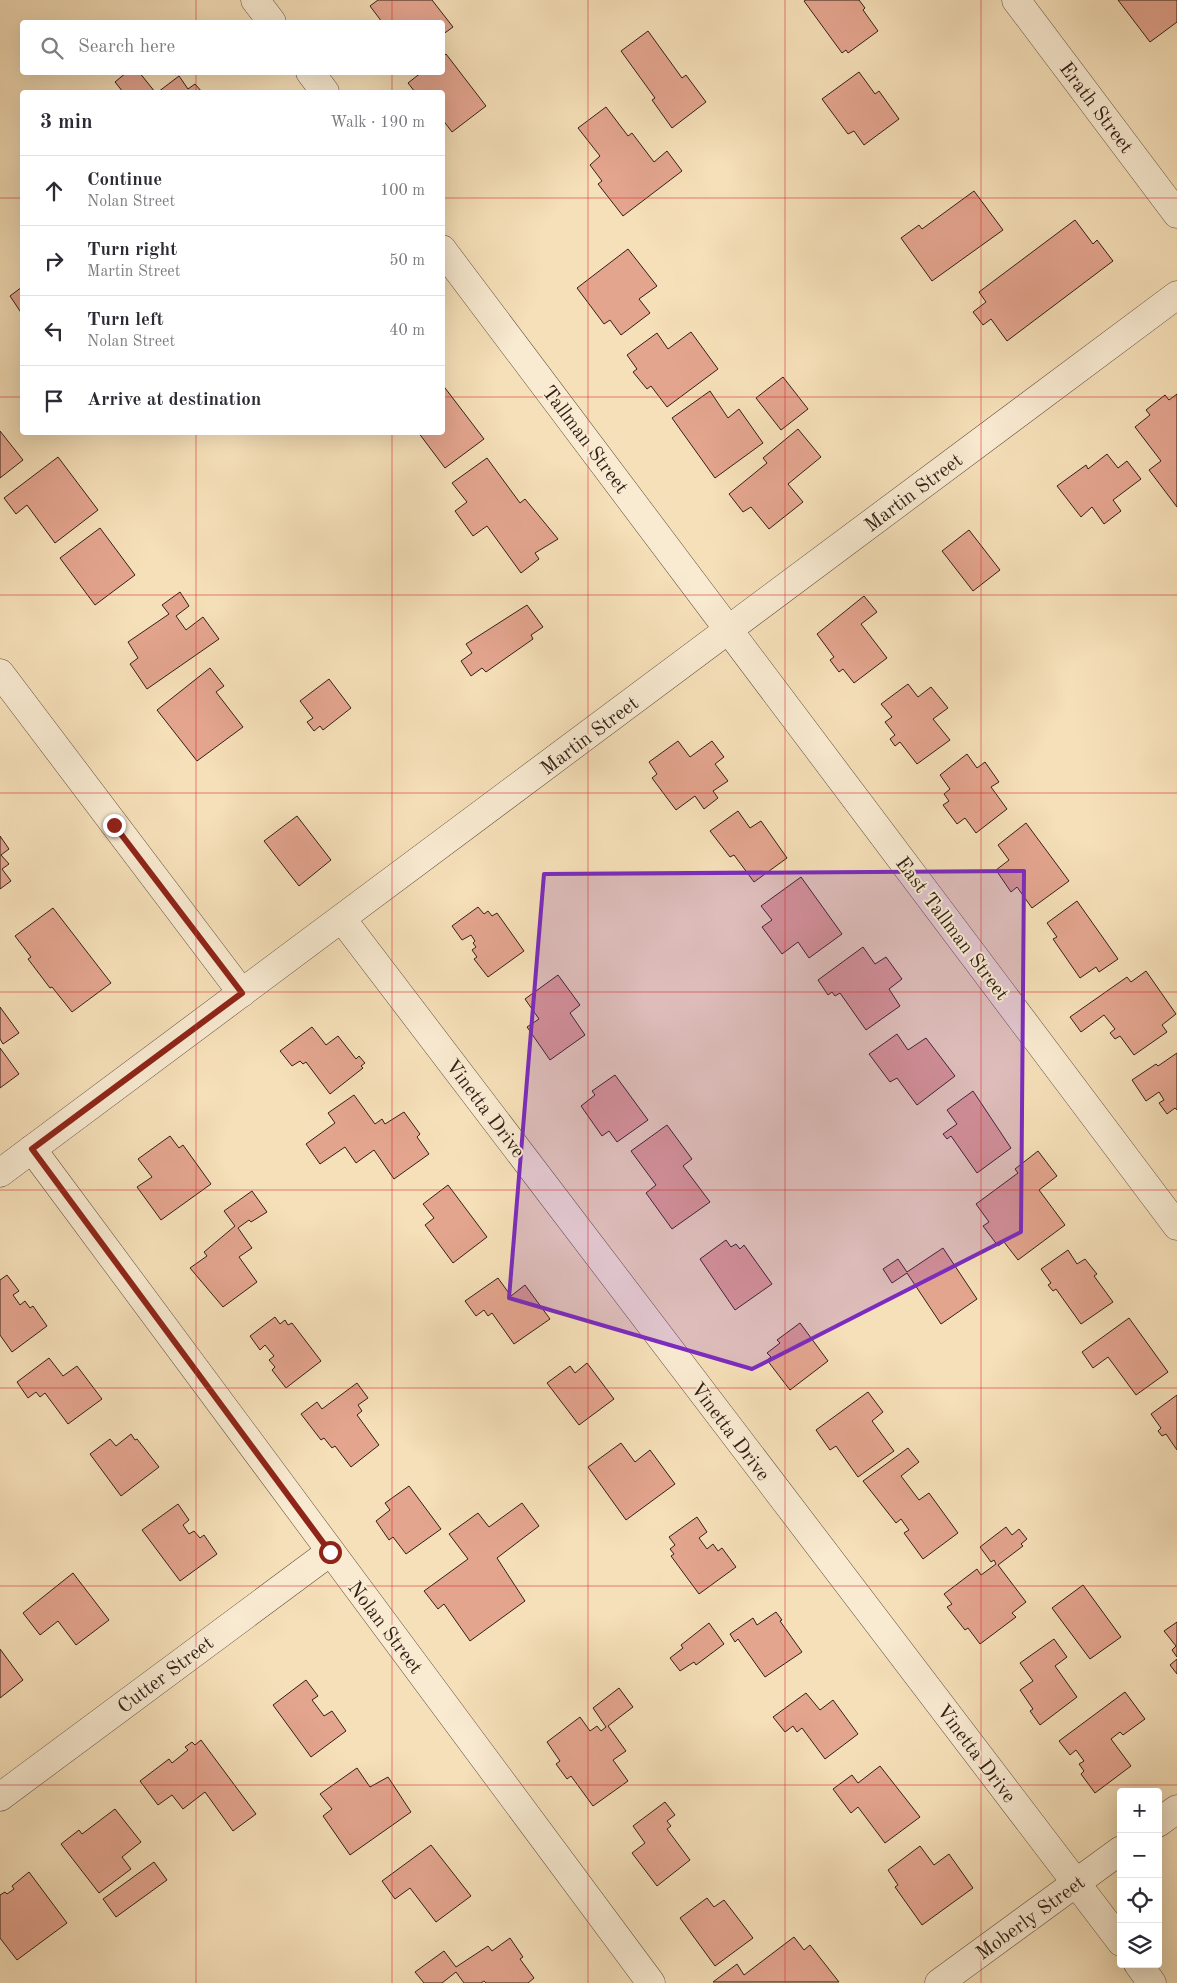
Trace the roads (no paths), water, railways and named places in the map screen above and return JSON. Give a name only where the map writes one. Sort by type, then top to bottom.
[{"type":"street","points":[[255,0],[270,20]]},
{"type":"street","name":"Erath Street","points":[[1016,0],[1177,214]]},
{"type":"street","points":[[312,75],[324,90]]},
{"type":"street","name":"Tallman Street","points":[[445,253],[729,630]]},
{"type":"street","name":"Martin Street","points":[[0,1173],[1177,295]]},
{"type":"street","name":"East Tallman Street","points":[[729,630],[1177,1226]]},
{"type":"street","points":[[0,673],[242,993]]},
{"type":"street","name":"Vinetta Drive","points":[[342,919],[1117,1937]]},
{"type":"street","name":"Nolan Street","points":[[32,1149],[651,1983]]},
{"type":"street","name":"Cutter Street","points":[[0,1797],[330,1552]]},
{"type":"street","points":[[1162,1820],[1177,1809]]},
{"type":"street","name":"Moberly Street","points":[[939,1983],[1117,1853]]},
{"type":"street","points":[[1141,1968],[1152,1983]]}]
